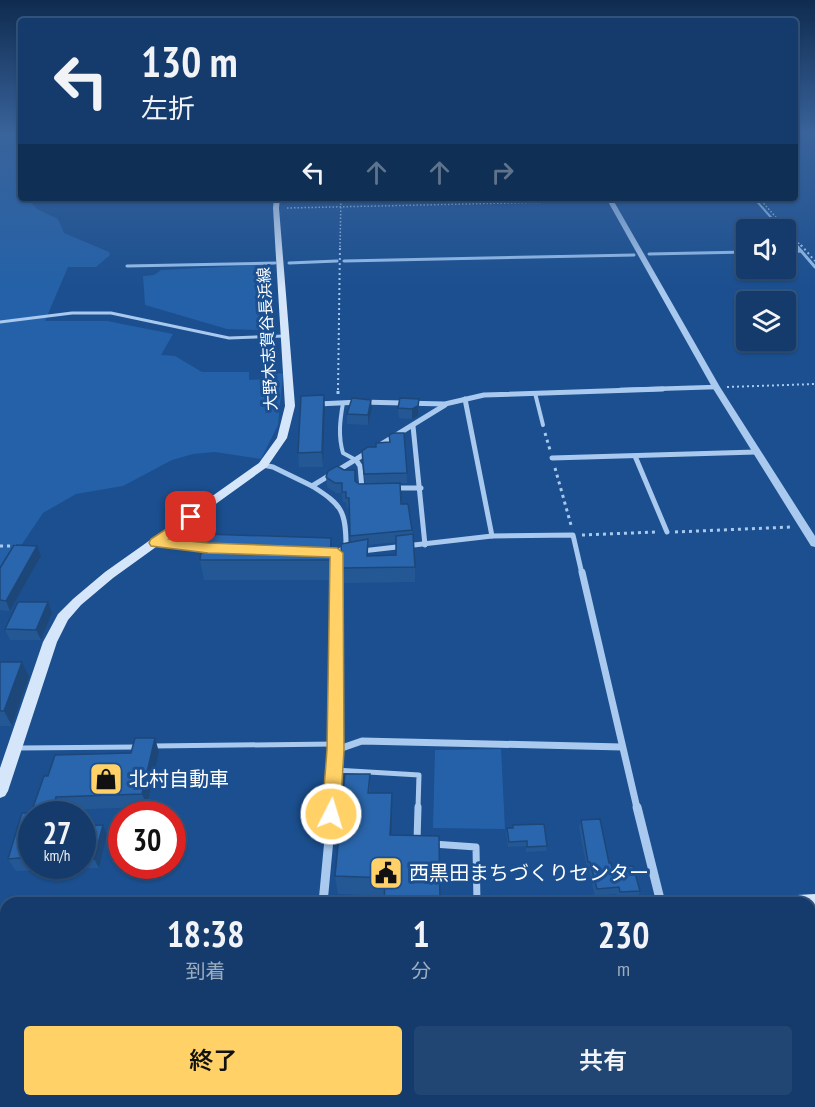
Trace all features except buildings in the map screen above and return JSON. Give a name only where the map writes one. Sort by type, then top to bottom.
[{"type":"main road","name":"大野木志賀谷長浜線","points":[[0,791],[50,642],[63,617],[109,575],[263,465],[276,451],[287,431],[295,406],[285,336],[277,201]]},
{"type":"street","points":[[611,201],[716,387],[815,544]]},
{"type":"street","points":[[309,405],[445,404],[484,395],[716,387]]},
{"type":"street","points":[[465,399],[492,536]]},
{"type":"street","points":[[312,486],[413,426],[445,404]]},
{"type":"street","points":[[413,426],[422,488],[425,545]]},
{"type":"street","points":[[552,458],[756,452]]},
{"type":"street","points":[[635,456],[667,532]]},
{"type":"street","points":[[356,460],[360,466],[360,489],[371,489]]},
{"type":"street","points":[[263,465],[273,467],[312,486],[337,501],[343,508],[346,517],[346,546],[337,553]]},
{"type":"street","points":[[381,489],[422,488]]},
{"type":"street","points":[[313,552],[337,553],[492,536],[573,535],[660,897]]},
{"type":"street","points":[[156,543],[219,548]]},
{"type":"street","points":[[324,897],[335,770],[337,553]]},
{"type":"street","points":[[335,747],[362,741],[622,747]]},
{"type":"lane","points":[[0,322],[72,313],[111,313],[229,338],[285,336]]},
{"type":"lane","points":[[535,393],[543,425]]},
{"type":"lane","points":[[340,403],[341,448],[343,453],[356,460]]},
{"type":"lane","points":[[16,748],[335,747]]},
{"type":"lane","points":[[335,770],[419,775],[417,842],[476,847],[477,897]]},
{"type":"path","points":[[340,403],[341,201]]},
{"type":"path","points":[[276,208],[571,201]]},
{"type":"path","points":[[762,201],[815,261]]},
{"type":"path","points":[[716,387],[815,384]]},
{"type":"path","points":[[543,425],[573,535],[804,527]]},
{"type":"path","points":[[0,546],[20,546]]},
{"type":"shaded area","points":[[0,186],[18,186],[18,201],[30,201],[37,209],[58,219],[64,233],[109,252],[110,255],[96,267],[68,267],[45,321],[107,321],[173,334],[161,355],[175,356],[202,372],[249,372],[249,380],[266,379],[276,372],[283,374],[278,425],[261,459],[215,452],[193,454],[172,460],[123,486],[76,494],[43,513],[0,577]]},
{"type":"shaded area","points":[[262,265],[271,271],[271,317],[260,318],[260,330],[227,329],[145,305],[143,276],[154,275],[161,270]]},
{"type":"shaded area","points":[[501,749],[505,829],[433,828],[435,750]]},
{"type":"waterway","points":[[757,201],[772,219]]},
{"type":"waterway","points":[[796,245],[815,267]]},
{"type":"waterway","points":[[796,251],[801,251]]},
{"type":"waterway","points":[[649,254],[736,252]]},
{"type":"waterway","points":[[344,261],[634,255]]},
{"type":"waterway","points":[[289,263],[337,261]]},
{"type":"waterway","points":[[127,266],[275,263]]},
{"type":"place","name":"北村自動車","points":[[106,779]]},
{"type":"place","name":"西黒田まちづくりセンター","points":[[386,873]]},
{"type":"route","points":[[191,517],[156,543],[208,548],[337,553],[334,744],[336,750],[331,814]]}]
